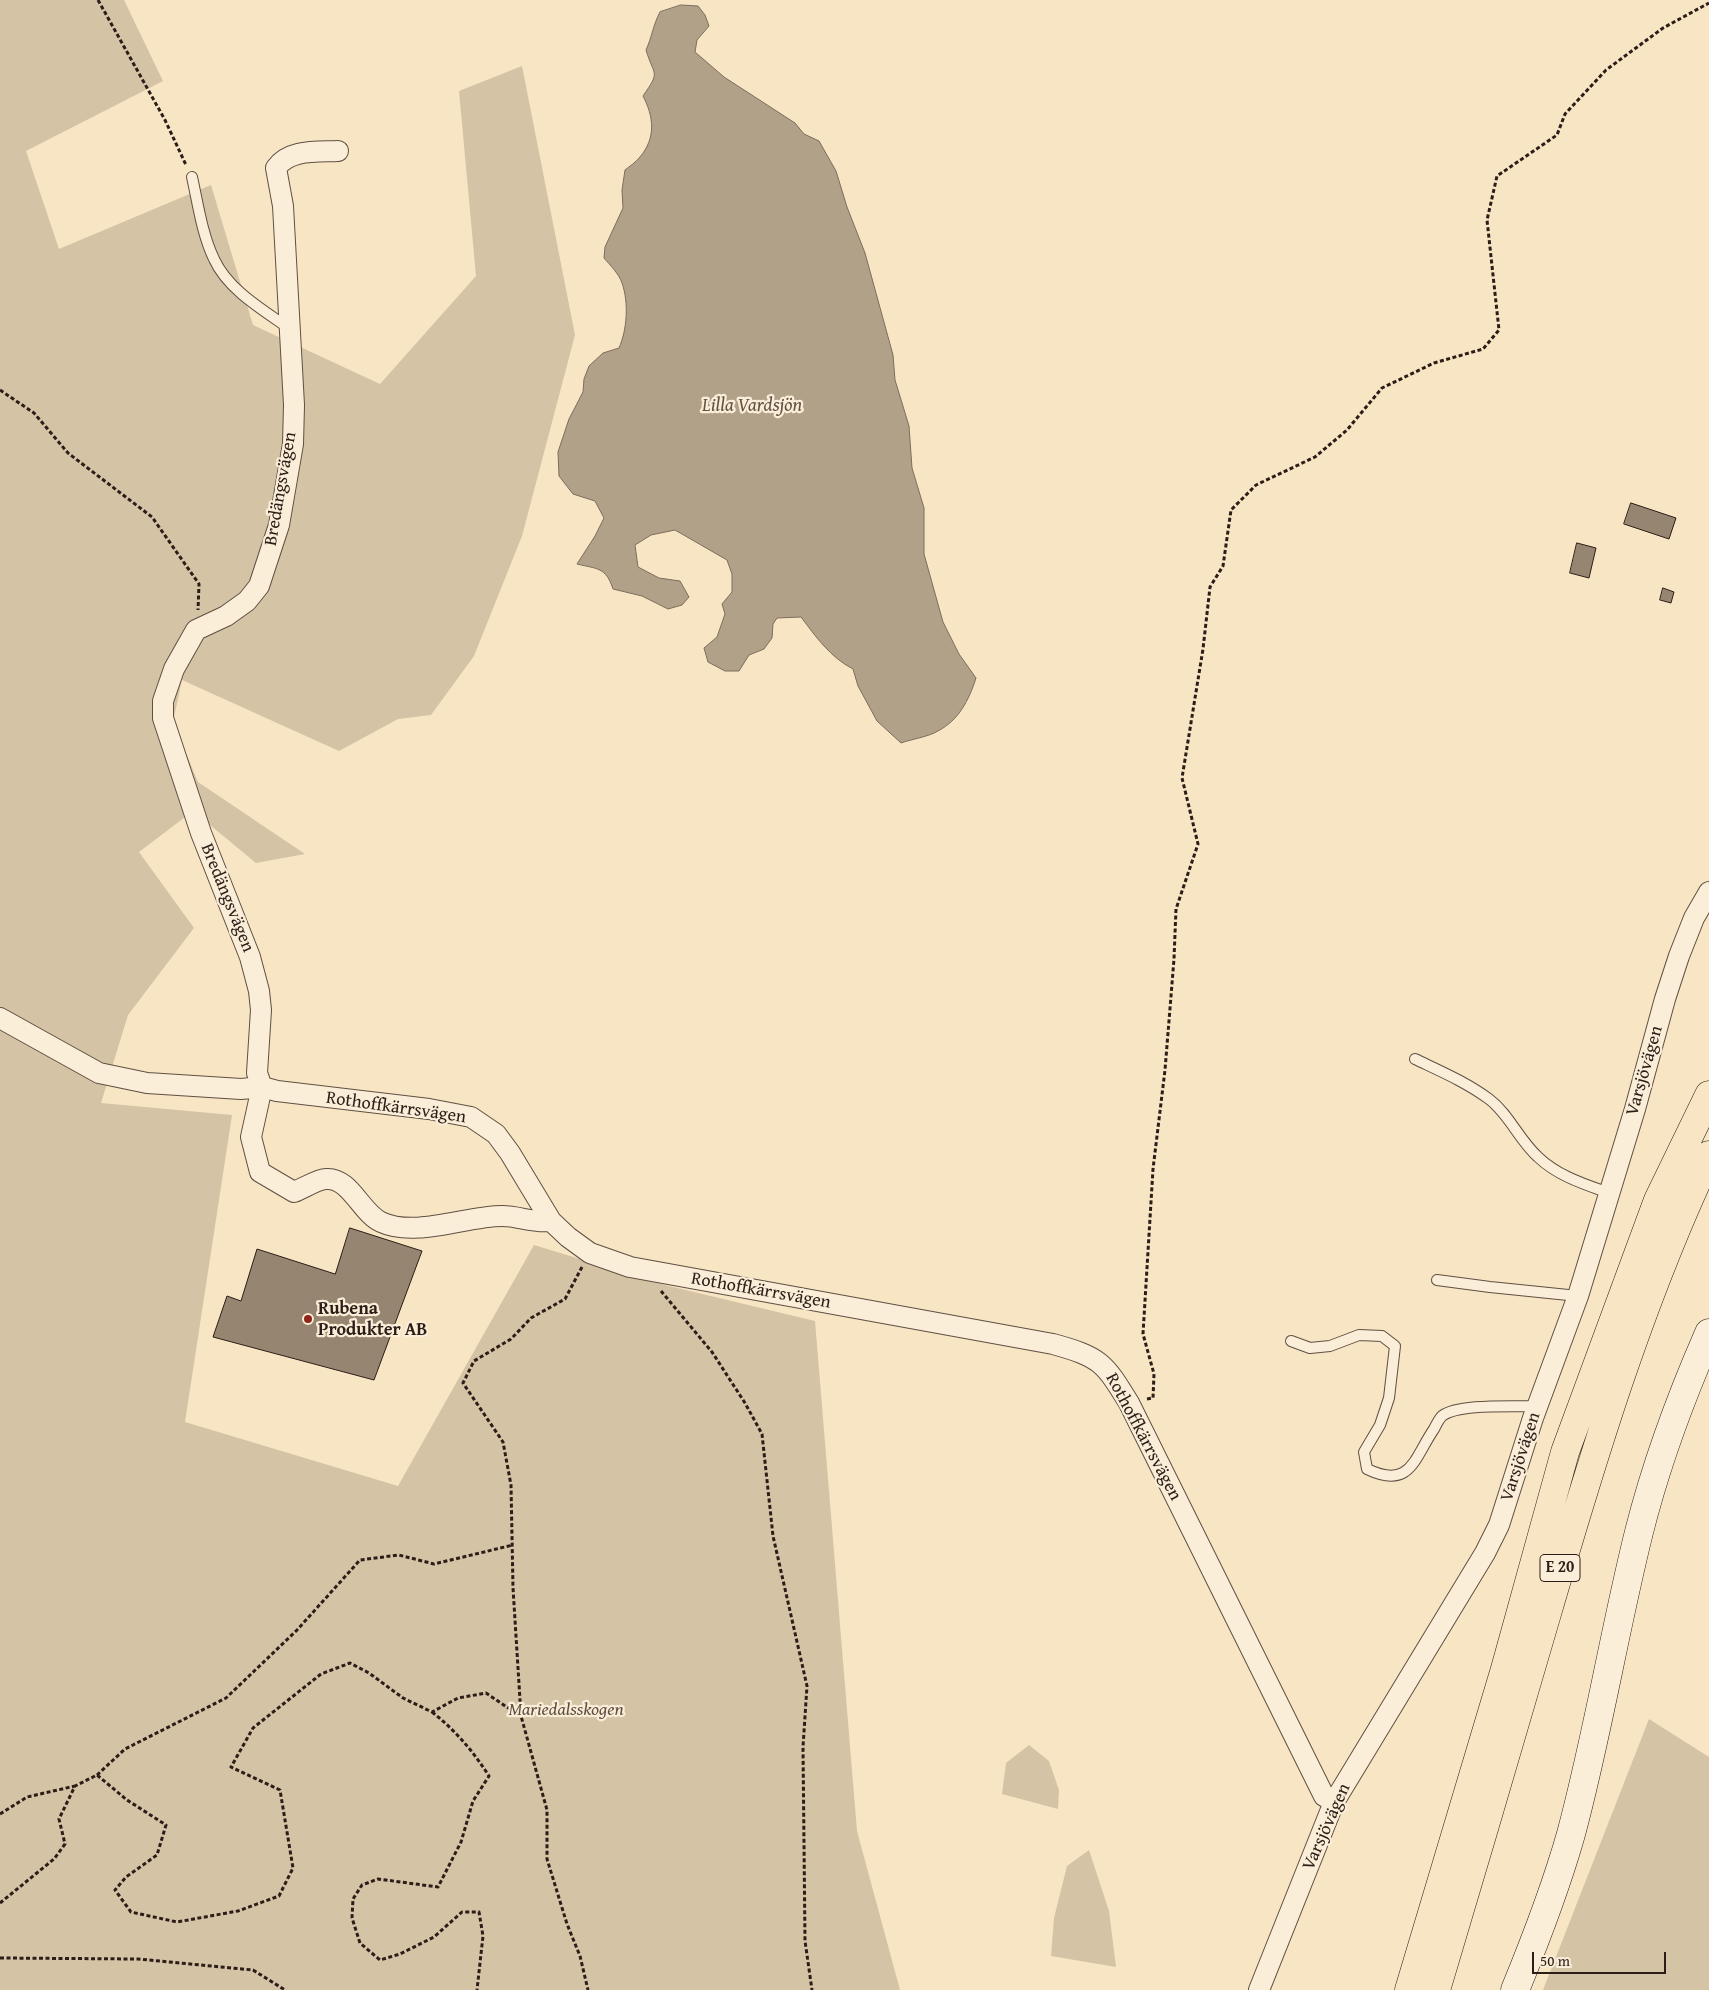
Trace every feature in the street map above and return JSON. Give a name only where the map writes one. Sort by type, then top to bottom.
[{"type":"highway","name":"E 20","points":[[1409,1990],[1505,1669],[1565,1452],[1658,1200],[1709,1095]]},
{"type":"highway","name":"E 20","points":[[1436,1990],[1583,1489],[1622,1371],[1656,1280],[1692,1191],[1709,1155]]},
{"type":"street","name":"Bredängsvägen","points":[[262,1087],[257,1073],[261,1010],[260,990],[250,957],[201,833],[163,718],[163,701],[174,669],[196,630],[226,616],[246,601],[260,586],[276,534],[292,444],[294,405],[283,206],[276,168],[288,156],[312,152],[338,151]]},
{"type":"street","name":"Varsjövägen","points":[[1259,1990],[1334,1802],[1485,1553],[1499,1525],[1537,1406],[1578,1296],[1635,1109],[1670,982],[1694,918],[1709,892]]},
{"type":"street","name":"Rothoffkärrsvägen","points":[[0,1018],[99,1073],[147,1083],[241,1089],[262,1087],[277,1091],[429,1109],[471,1117],[496,1134],[510,1153],[551,1221],[568,1238],[590,1253],[630,1268],[1043,1342],[1076,1350],[1093,1358],[1105,1367],[1129,1403],[1324,1796],[1334,1802]]},
{"type":"street","points":[[262,1087],[251,1137],[260,1172],[294,1192],[326,1179],[344,1184],[368,1214],[382,1223],[403,1227],[431,1226],[503,1216],[537,1223],[551,1221]]},
{"type":"street","points":[[1515,1990],[1551,1896],[1570,1835],[1586,1773],[1639,1530],[1671,1428],[1709,1333]]},
{"type":"lane","points":[[192,177],[203,229],[214,260],[230,283],[257,306],[291,329]]},
{"type":"lane","points":[[1415,1059],[1460,1080],[1490,1100],[1503,1112],[1514,1129],[1538,1157],[1552,1168],[1570,1179],[1609,1193]]},
{"type":"lane","points":[[1437,1280],[1578,1296]]},
{"type":"lane","points":[[1291,1341],[1310,1348],[1330,1346],[1359,1335],[1382,1336],[1395,1346],[1389,1398],[1380,1425],[1364,1452],[1367,1469],[1382,1476],[1399,1475],[1417,1461],[1442,1416],[1459,1408],[1537,1406]]},
{"type":"path","points":[[98,0],[165,120],[192,177]]},
{"type":"path","points":[[1129,1403],[1153,1398],[1154,1374],[1143,1334],[1153,1169],[1166,1070],[1176,909],[1198,844],[1182,778],[1203,650],[1210,587],[1223,566],[1231,510],[1256,485],[1315,457],[1347,430],[1382,388],[1434,362],[1482,349],[1500,330],[1487,220],[1497,176],[1557,135],[1565,114],[1606,70],[1663,28],[1709,3]]},
{"type":"path","points":[[0,390],[34,413],[68,453],[152,517],[199,584],[196,630]]},
{"type":"path","points":[[588,1990],[580,1956],[567,1924],[548,1859],[547,1810],[521,1716],[512,1545],[511,1485],[503,1442],[463,1383],[474,1361],[511,1339],[531,1318],[565,1299],[590,1253]]},
{"type":"path","points":[[659,1290],[712,1352],[745,1403],[762,1434],[773,1536],[807,1686],[803,1747],[805,1941],[812,1990]]},
{"type":"path","points":[[0,1814],[26,1797],[75,1786],[97,1775],[125,1749],[226,1698],[297,1630],[360,1560],[399,1555],[434,1564],[512,1545]]},
{"type":"path","points":[[97,1775],[126,1800],[166,1825],[157,1855],[126,1877],[114,1890],[131,1912],[177,1922],[229,1912],[279,1896],[293,1868],[280,1790],[231,1767],[253,1728],[321,1674],[350,1663],[369,1673],[403,1698],[432,1712],[446,1723],[473,1751],[489,1776],[473,1801],[461,1842],[438,1886],[378,1879],[362,1885],[353,1899],[352,1918],[360,1943],[380,1960],[400,1954],[434,1937],[462,1912],[479,1912],[483,1936],[477,1990]]},
{"type":"path","points":[[432,1712],[458,1698],[486,1693],[521,1716]]},
{"type":"path","points":[[0,1903],[54,1859],[65,1844],[60,1819],[75,1786]]},
{"type":"path","points":[[0,1958],[138,1959],[254,1970],[285,1990]]},
{"type":"green space","name":"Mariedalsskogen","points":[[0,0],[124,0],[163,81],[26,151],[59,249],[211,185],[253,325],[380,384],[476,276],[459,91],[522,66],[575,335],[522,536],[474,656],[431,715],[398,719],[339,751],[182,680],[173,722],[198,782],[305,854],[256,863],[193,811],[139,852],[194,928],[128,1015],[101,1103],[232,1115],[185,1422],[398,1486],[534,1245],[665,1285],[815,1321],[857,1831],[900,1990],[0,1990]]},
{"type":"green space","points":[[1649,1719],[1709,1757],[1709,1990],[1543,1990]]},
{"type":"green space","points":[[1029,1745],[1049,1761],[1059,1790],[1058,1809],[1002,1794],[1006,1763]]},
{"type":"green space","points":[[1089,1850],[1109,1911],[1116,1967],[1051,1956],[1054,1918],[1067,1866]]},
{"type":"water","name":"Lilla Vardsjön","points":[[681,5],[698,6],[705,15],[709,26],[697,40],[695,52],[724,77],[795,123],[804,134],[819,141],[836,171],[847,207],[865,253],[893,355],[895,380],[909,426],[912,468],[924,508],[924,554],[943,622],[959,654],[976,678],[962,709],[952,721],[930,735],[901,743],[877,721],[858,686],[853,669],[830,653],[801,617],[777,618],[773,624],[772,638],[764,649],[749,655],[739,671],[725,671],[708,662],[704,648],[717,637],[725,614],[722,604],[732,592],[732,574],[727,560],[675,530],[651,535],[635,545],[638,567],[659,578],[680,581],[689,597],[682,605],[668,609],[642,596],[613,589],[607,577],[600,570],[577,564],[604,518],[595,501],[573,494],[559,476],[558,452],[569,419],[583,392],[584,379],[589,366],[603,353],[619,348],[622,341],[626,316],[626,299],[619,276],[604,258],[605,247],[623,208],[622,190],[625,170],[640,157],[651,135],[651,120],[643,96],[652,82],[654,73],[646,50],[660,12]]},
{"type":"building","points":[[1631,503],[1676,518],[1669,539],[1624,524]]},
{"type":"building","points":[[1577,543],[1596,548],[1589,578],[1570,573]]},
{"type":"building","points":[[1663,588],[1674,592],[1671,603],[1660,600]]},
{"type":"building","name":"Rubena Produkter AB","points":[[350,1228],[422,1251],[374,1380],[213,1337],[227,1296],[241,1301],[257,1249],[335,1274]]},
{"type":"place","name":"Rubena Produkter AB","points":[[308,1319]]}]
